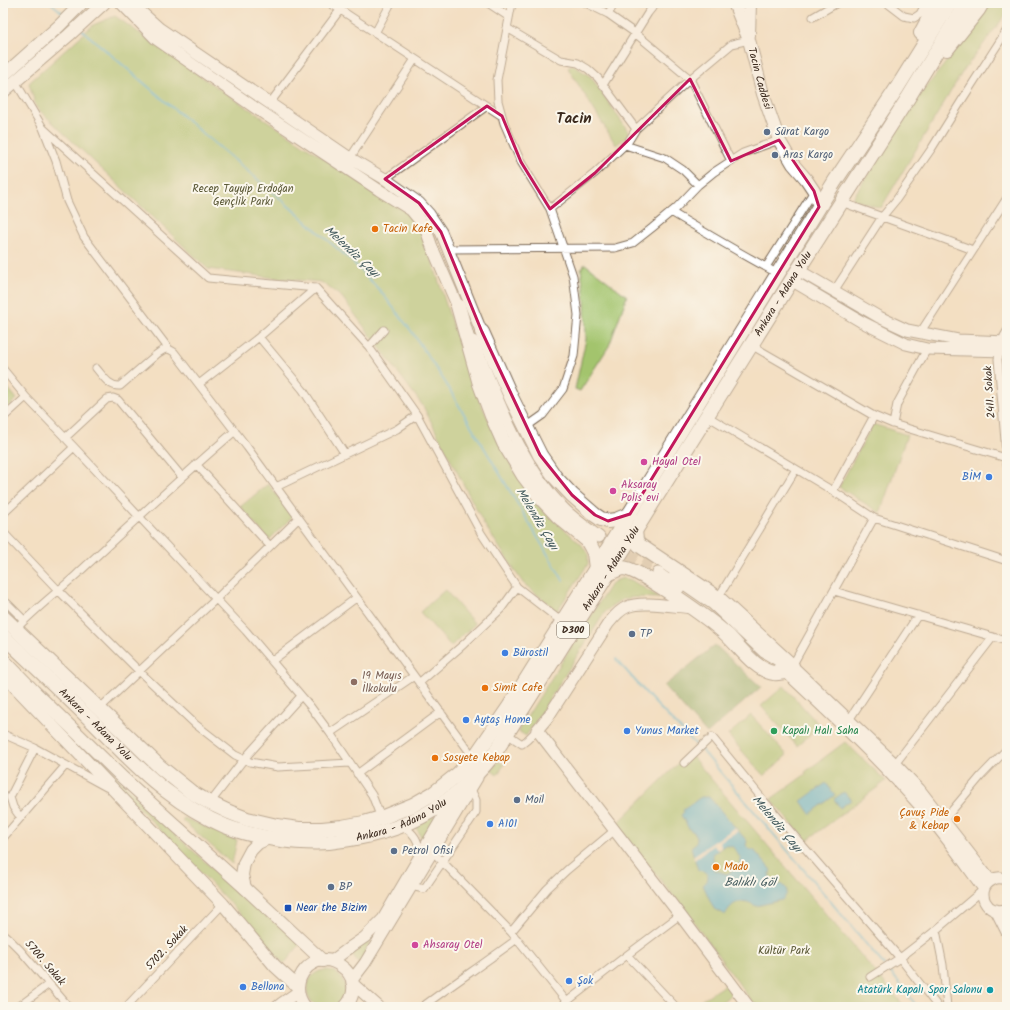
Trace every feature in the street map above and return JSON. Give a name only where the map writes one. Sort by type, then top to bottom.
[{"type":"highway","points":[[897,88],[910,54],[937,3]]},
{"type":"highway","name":"Ankara - Adana Yolu","points":[[3,617],[20,625],[99,709],[170,776],[191,792],[210,803],[247,819],[277,826],[299,829],[322,829],[364,823],[413,805],[434,792],[458,774],[494,754],[602,571],[630,514],[772,270],[819,207],[834,181],[897,88],[950,3]]},
{"type":"highway","name":"Ankara - Adana Yolu","points":[[3,636],[122,751],[165,790],[204,816],[225,826],[269,838],[301,842],[329,842],[365,836],[402,826],[428,812],[454,795],[478,763],[509,707],[562,622],[635,531],[794,275],[908,98],[966,3]]},
{"type":"highway","points":[[908,98],[982,3]]},
{"type":"highway","points":[[458,306],[480,384],[504,443],[524,476],[540,497],[558,516],[587,540],[602,571],[622,568],[642,576],[693,608],[727,635],[753,662],[766,671],[775,673],[789,669],[718,598],[658,565],[648,556],[640,568],[642,576]]},
{"type":"highway","points":[[482,332],[512,399],[540,455],[556,477],[572,495],[601,519],[608,521],[616,520],[630,514]]},
{"type":"highway","points":[[635,531],[636,540],[639,545],[658,565]]},
{"type":"main road","points":[[3,92],[104,3]]},
{"type":"main road","points":[[121,3],[156,39],[254,107],[411,210],[425,227],[432,247],[527,461],[547,490],[563,508],[575,519],[601,534],[568,505],[549,483],[533,458],[519,431],[495,373],[482,332],[441,232],[419,202],[350,158],[159,28],[134,3]]},
{"type":"main road","points":[[735,3],[745,3]]},
{"type":"main road","name":"Tacin Caddesi","points":[[735,3],[749,40],[763,94],[779,140],[793,164],[814,191],[819,207]]},
{"type":"main road","name":"Tacin Caddesi","points":[[749,40],[750,3]]},
{"type":"main road","points":[[3,76],[59,26],[81,4]]},
{"type":"main road","points":[[806,179],[824,185],[834,181]]},
{"type":"main road","points":[[794,275],[834,291],[879,317],[907,330],[958,340],[1004,346]]},
{"type":"main road","points":[[794,275],[862,322],[906,344],[927,348],[1004,346]]},
{"type":"main road","points":[[658,565],[762,658],[789,669],[848,720],[895,764],[919,789],[944,820],[987,885]]},
{"type":"main road","points":[[693,608],[642,604],[627,606],[618,613],[608,624],[548,717],[537,730],[680,915],[747,1006]]},
{"type":"main road","points":[[3,659],[34,692],[123,778],[327,961],[338,964],[349,973],[352,981],[352,994],[345,1007]]},
{"type":"main road","points":[[789,669],[901,785],[927,814],[968,867],[987,885]]},
{"type":"main road","points":[[3,674],[223,904],[275,966],[298,990]]},
{"type":"main road","points":[[306,1007],[302,1003],[298,990],[300,976],[303,971],[312,964],[327,961],[352,946],[365,937],[383,918],[421,855],[458,788],[486,751],[501,727],[509,707]]},
{"type":"main road","points":[[352,981],[365,963],[471,789],[478,763]]},
{"type":"main road","points":[[245,888],[242,875],[244,863],[251,850],[258,843],[269,838]]},
{"type":"main road","points":[[1005,876],[995,878],[987,885],[983,899],[990,908],[996,910],[1004,910],[1007,908]]},
{"type":"main road","points":[[996,910],[1007,932]]},
{"type":"main road","points":[[352,981],[379,1007]]},
{"type":"main road","points":[[277,1007],[298,990]]},
{"type":"street","points":[[330,3],[502,116]]},
{"type":"street","points":[[270,103],[344,3]]},
{"type":"street","points":[[375,33],[390,3]]},
{"type":"street","points":[[488,3],[509,17]]},
{"type":"street","points":[[513,3],[497,80],[498,102],[504,123],[521,162],[550,209],[573,276],[578,316],[574,356],[563,389],[543,415],[526,427]]},
{"type":"street","points":[[586,3],[608,14],[635,33],[690,79],[731,161]]},
{"type":"street","points":[[608,14],[615,3]]},
{"type":"street","points":[[603,85],[635,33],[656,3]]},
{"type":"street","points":[[813,17],[837,3]]},
{"type":"street","points":[[887,3],[904,16],[914,18],[920,14],[926,3]]},
{"type":"street","points":[[507,28],[561,60],[578,63],[588,69],[598,78],[636,129]]},
{"type":"street","points":[[834,291],[882,217],[896,200],[932,148],[1007,30]]},
{"type":"street","points":[[550,209],[595,173],[628,142],[636,129],[690,79],[732,44],[749,40]]},
{"type":"street","points":[[350,158],[415,59]]},
{"type":"street","points":[[15,81],[43,128],[56,161],[67,201],[84,237],[169,349],[174,352],[235,430],[356,598],[478,763]]},
{"type":"street","points":[[385,179],[487,106]]},
{"type":"street","points":[[43,128],[208,278],[316,288],[369,347],[417,415],[481,533],[517,587],[562,622]]},
{"type":"street","points":[[448,249],[615,248],[633,243],[671,212],[698,185],[714,172],[743,153],[779,140]]},
{"type":"street","points":[[625,145],[665,158],[683,170],[698,185]]},
{"type":"street","points":[[671,212],[772,270],[814,191]]},
{"type":"street","points":[[920,333],[1007,198]]},
{"type":"street","points":[[841,202],[973,250]]},
{"type":"street","points":[[199,384],[259,337],[316,288]]},
{"type":"street","points":[[369,347],[384,330]]},
{"type":"street","points":[[1004,346],[1004,336],[1007,331]]},
{"type":"street","points":[[259,337],[303,390],[345,454]]},
{"type":"street","points":[[751,345],[874,416],[893,424],[1007,461]]},
{"type":"street","name":"2411. Sokak","points":[[1004,346],[998,359],[1007,461]]},
{"type":"street","points":[[893,424],[897,404],[927,348]]},
{"type":"street","points":[[96,368],[110,384],[120,386],[157,354],[169,349]]},
{"type":"street","points":[[3,369],[26,397],[139,516],[272,661],[330,733],[372,795],[381,818]]},
{"type":"street","points":[[3,418],[26,397]]},
{"type":"street","points":[[65,438],[107,399],[113,398],[118,400],[182,477]]},
{"type":"street","points":[[276,487],[397,429],[417,415]]},
{"type":"street","points":[[707,416],[833,491],[874,518],[1007,561]]},
{"type":"street","points":[[833,491],[874,416]]},
{"type":"street","points":[[4,603],[20,625],[235,430]]},
{"type":"street","points":[[3,514],[74,447]]},
{"type":"street","points":[[196,464],[270,546]]},
{"type":"street","points":[[718,598],[796,469]]},
{"type":"street","points":[[99,709],[216,599],[299,518]]},
{"type":"street","points":[[789,669],[874,518]]},
{"type":"street","points":[[3,532],[59,591],[139,671],[195,724],[235,755],[250,762],[278,767],[350,763]]},
{"type":"street","points":[[419,683],[464,644],[500,609],[517,587]]},
{"type":"street","points":[[834,591],[1007,641]]},
{"type":"street","points":[[272,661],[356,598]]},
{"type":"street","points":[[848,720],[918,615]]},
{"type":"street","points":[[895,764],[993,637]]},
{"type":"street","points":[[330,733],[414,676]]},
{"type":"street","points":[[210,803],[244,759],[301,696]]},
{"type":"street","points":[[357,774],[440,712]]},
{"type":"street","points":[[507,734],[522,744],[537,730]]},
{"type":"street","points":[[3,734],[35,748],[115,791]]},
{"type":"street","points":[[684,763],[710,739],[900,958],[938,1007]]},
{"type":"street","points":[[21,817],[7,797],[35,748]]},
{"type":"street","points":[[944,820],[1007,748]]},
{"type":"street","points":[[3,838],[66,765]]},
{"type":"street","points":[[411,886],[424,889],[476,812],[476,800],[471,789]]},
{"type":"street","points":[[402,826],[408,829],[417,840],[421,855]]},
{"type":"street","points":[[511,932],[547,889],[567,870],[615,830]]},
{"type":"street","points":[[433,852],[511,932],[568,1004]]},
{"type":"street","points":[[870,978],[900,958],[936,930],[987,885]]},
{"type":"street","name":"5702. Sokak","points":[[126,1007],[223,904]]},
{"type":"street","points":[[560,1007],[568,1004],[627,955],[680,915]]},
{"type":"street","points":[[936,930],[947,1007]]},
{"type":"street","name":"5700. Sokak","points":[[3,934],[20,950],[69,1007]]},
{"type":"street","points":[[422,1007],[517,939]]},
{"type":"street","points":[[627,955],[676,1007]]},
{"type":"street","points":[[18,1007],[49,984]]},
{"type":"highlighted area","points":[[690,79],[731,161],[779,140],[814,191],[819,207],[630,514],[608,521],[595,515],[572,495],[540,455],[482,332],[441,232],[419,203],[385,179],[487,106],[502,116],[521,162],[550,209],[595,173]]},
{"type":"green space","points":[[989,3],[1007,3],[1007,13],[963,71],[881,208],[852,199],[923,91],[979,21]]},
{"type":"green space","name":"Recep Tayyip Erdoğan Gençlik Parkı","points":[[115,16],[216,87],[415,218],[423,231],[468,375],[514,471],[537,505],[581,544],[588,554],[588,564],[557,611],[523,583],[484,524],[423,406],[342,297],[321,282],[208,269],[36,107],[29,83],[93,25]]},
{"type":"green space","points":[[573,65],[591,77],[630,134],[616,145],[568,68]]},
{"type":"green space","points":[[585,264],[627,296],[609,346],[580,391],[575,389],[586,339],[585,300],[581,269]]},
{"type":"green space","points":[[3,382],[17,399],[3,412]]},
{"type":"green space","points":[[873,424],[907,435],[880,513],[839,487]]},
{"type":"green space","points":[[268,484],[293,516],[269,540],[240,507]]},
{"type":"green space","points":[[623,578],[631,580],[660,598],[628,598],[616,603],[607,610],[526,736],[518,731],[611,584]]},
{"type":"green space","points":[[445,590],[475,624],[451,646],[420,612]]},
{"type":"green space","points":[[715,645],[761,687],[707,734],[664,686]]},
{"type":"green space","points":[[784,686],[820,726],[797,746],[761,706]]},
{"type":"green space","points":[[751,715],[787,755],[764,776],[728,735]]},
{"type":"green space","points":[[76,736],[170,830],[263,914],[301,943],[284,964],[249,923],[72,740]]},
{"type":"green space","points":[[845,742],[886,781],[806,841],[771,799],[806,774],[805,772]]},
{"type":"green space","name":"Kültür Park","points":[[689,753],[905,1007],[756,1007],[685,910],[616,825]]},
{"type":"green space","points":[[498,761],[504,765],[497,775],[491,770]]},
{"type":"green space","points":[[434,816],[436,818],[424,842],[414,824]]},
{"type":"green space","points":[[184,818],[237,840],[232,864],[182,820]]},
{"type":"green space","points":[[372,937],[360,964],[350,952]]},
{"type":"green space","points":[[322,970],[330,970],[340,975],[344,982],[344,996],[340,1003],[330,1008],[322,1008],[312,1003],[310,1000],[307,993],[307,985],[312,975],[315,973]]},
{"type":"green space","points":[[726,984],[732,994],[715,1007],[691,1007]]},
{"type":"water","points":[[826,783],[835,795],[810,814],[801,801]]},
{"type":"water","points":[[844,792],[851,800],[840,808],[834,799]]},
{"type":"water","name":"Balıklı Göl","points":[[701,797],[709,797],[747,841],[746,845],[750,849],[754,850],[771,870],[771,882],[775,885],[782,884],[787,889],[786,895],[783,899],[756,906],[742,901],[738,902],[731,907],[725,915],[714,909],[703,885],[706,883],[708,876],[705,872],[698,870],[691,847],[696,843],[697,837],[695,833],[689,829],[681,815],[684,812],[683,810]],"holes":[[[725,845],[733,847],[741,859],[740,866],[727,874],[714,870],[713,854]]]},
{"type":"pier","points":[[735,828],[738,831],[720,841],[721,848],[718,850],[713,845],[694,860],[693,856]]},
{"type":"waterway","name":"Melendiz Çayı","points":[[51,3],[64,14]]},
{"type":"waterway","name":"Melendiz Çayı","points":[[82,30],[355,264],[382,293],[412,332],[445,382],[563,580]]},
{"type":"waterway","name":"Melendiz Çayı","points":[[616,659],[653,701],[706,755],[884,965]]},
{"type":"waterway","name":"Melendiz Çayı","points":[[887,968],[917,1007]]},
{"type":"tunnel","points":[[599,537],[658,573]]},
{"type":"place","name":"Sürat Kargo","points":[[767,132]]},
{"type":"place","name":"Aras Kargo","points":[[775,155]]},
{"type":"place","name":"Tacin Kafe","points":[[375,229]]},
{"type":"place","name":"Hayal Otel","points":[[644,462]]},
{"type":"place","name":"BİM","points":[[989,477]]},
{"type":"place","name":"Aksaray Polis evi","points":[[613,491]]},
{"type":"place","name":"TP","points":[[632,634]]},
{"type":"place","name":"Bürostil","points":[[505,653]]},
{"type":"place","name":"19 Mayıs İlkokulu","points":[[354,682]]},
{"type":"place","name":"Simit Cafe","points":[[485,688]]},
{"type":"place","name":"Aytaş Home","points":[[466,720]]},
{"type":"place","name":"Yunus Market","points":[[627,731]]},
{"type":"place","name":"Kapalı Halı Saha","points":[[774,731]]},
{"type":"place","name":"Sosyete Kebap","points":[[435,758]]},
{"type":"place","name":"Moil","points":[[517,800]]},
{"type":"place","name":"Çavuş Pide & Kebap","points":[[957,819]]},
{"type":"place","name":"A101","points":[[490,824]]},
{"type":"place","name":"Petrol Ofisi","points":[[394,851]]},
{"type":"place","name":"Mado","points":[[716,867]]},
{"type":"place","name":"BP","points":[[331,887]]},
{"type":"place","name":"Near the Bizim","points":[[288,908]]},
{"type":"place","name":"Ahsaray Otel","points":[[415,945]]},
{"type":"place","name":"Şok","points":[[569,981]]},
{"type":"place","name":"Bellona","points":[[243,987]]},
{"type":"place","name":"Atatürk Kapalı Spor Salonu","points":[[990,990]]},
{"type":"district","name":"Tacin","points":[[574,119]]}]
